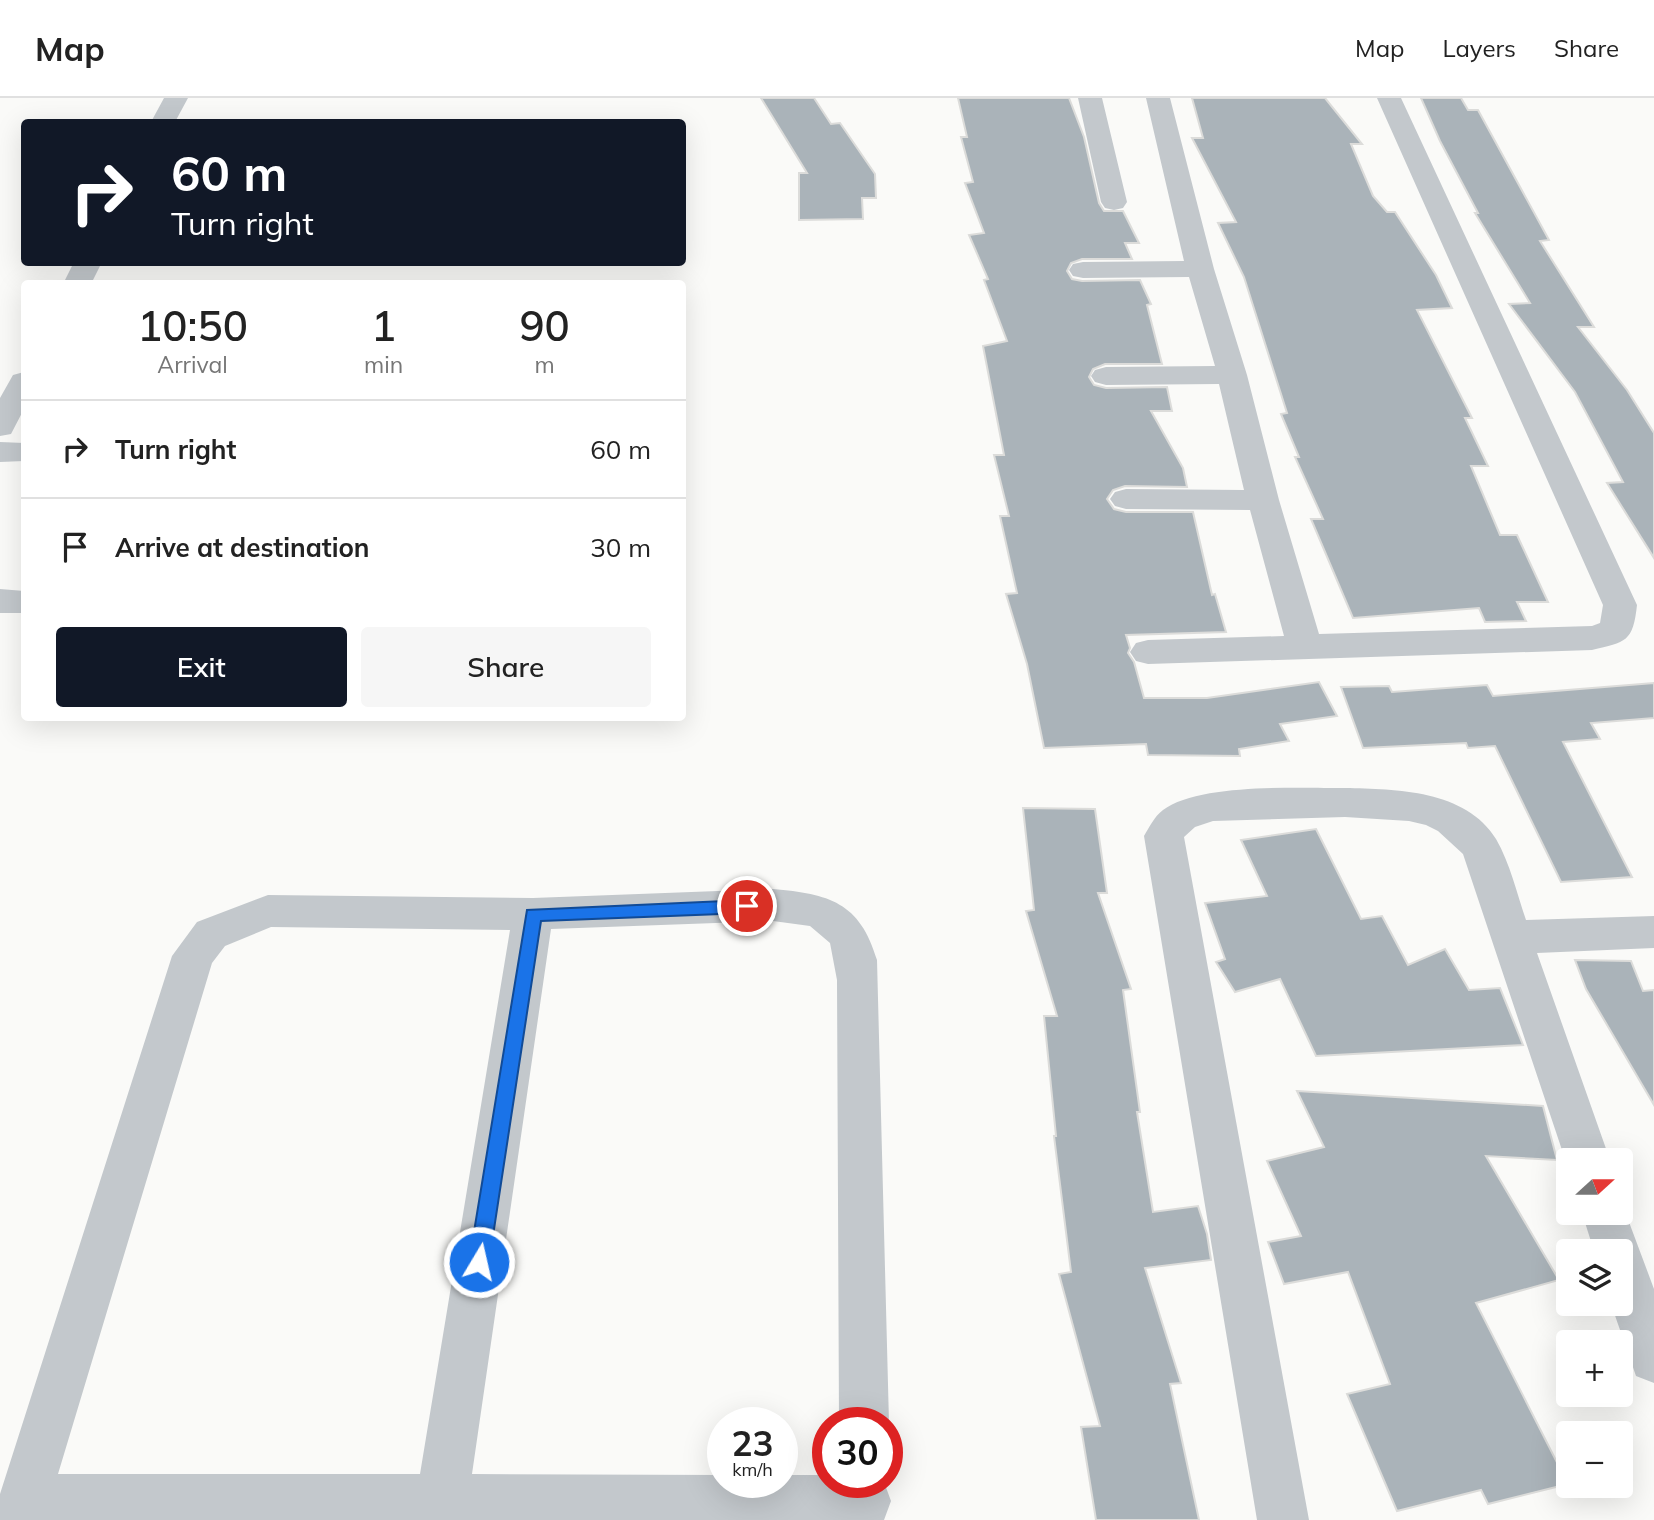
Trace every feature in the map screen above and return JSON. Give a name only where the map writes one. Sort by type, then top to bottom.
[{"type":"street","points":[[165,119],[176,98]]},
{"type":"street","points":[[1090,98],[1114,202]]},
{"type":"street","points":[[1158,98],[1200,269],[1232,376],[1263,500],[1305,647]]},
{"type":"street","points":[[1148,652],[1592,638],[1617,629],[1620,605],[1389,98]]},
{"type":"street","points":[[1083,270],[1200,269]]},
{"type":"street","points":[[1106,376],[1232,376]]},
{"type":"street","points":[[0,427],[21,387]]},
{"type":"street","points":[[0,452],[21,452]]},
{"type":"street","points":[[1126,499],[1263,500]]},
{"type":"street","points":[[0,601],[21,602]]},
{"type":"street","points":[[1283,1520],[1164,836],[1170,824],[1189,813],[1209,807],[1329,802],[1406,807],[1432,812],[1458,824],[1481,848],[1583,1148]]},
{"type":"street","points":[[864,1407],[859,980],[852,940],[843,926],[828,916],[794,906],[533,914],[268,911],[211,934],[193,956],[21,1510],[440,1511],[865,1501]]},
{"type":"street","points":[[440,1511],[533,914]]},
{"type":"street","points":[[1512,937],[1654,932]]},
{"type":"street","points":[[1633,1278],[1654,1359]]},
{"type":"building","points":[[761,98],[814,98],[831,124],[840,123],[875,174],[876,198],[862,198],[863,219],[799,220],[799,173],[807,173]]},
{"type":"building","points":[[958,98],[1069,98],[1084,137],[1099,203],[1104,211],[1123,211],[1139,243],[1125,243],[1132,259],[1082,259],[1071,263],[1067,271],[1072,279],[1082,281],[1140,280],[1151,304],[1147,305],[1162,364],[1105,364],[1093,369],[1089,377],[1094,385],[1106,388],[1167,387],[1172,411],[1151,411],[1183,468],[1187,487],[1125,486],[1113,490],[1107,499],[1114,509],[1126,512],[1193,512],[1212,595],[1215,594],[1226,632],[1126,635],[1130,648],[1128,653],[1134,662],[1144,698],[1207,698],[1319,682],[1337,716],[1280,724],[1289,741],[1239,749],[1240,756],[1148,755],[1146,744],[1044,748],[1027,664],[1006,594],[1017,593],[1000,516],[1009,516],[994,455],[1004,455],[983,346],[1007,341],[984,280],[988,279],[969,235],[984,233],[965,183],[973,182],[961,137],[967,137]]},
{"type":"building","points":[[1192,98],[1325,98],[1362,144],[1351,144],[1373,196],[1387,212],[1395,212],[1436,275],[1452,308],[1417,310],[1472,418],[1465,418],[1488,466],[1471,466],[1500,535],[1517,535],[1548,602],[1517,602],[1526,621],[1485,622],[1479,608],[1353,618],[1311,519],[1323,519],[1295,457],[1299,457],[1281,414],[1287,413],[1244,277],[1218,223],[1236,222],[1192,138],[1203,138]]},
{"type":"building","points":[[1421,98],[1461,98],[1468,110],[1478,110],[1549,240],[1540,241],[1594,327],[1578,327],[1627,390],[1654,433],[1654,558],[1607,483],[1623,482],[1575,392],[1509,304],[1530,303],[1475,213],[1478,213]]},
{"type":"building","points":[[1654,683],[1654,718],[1591,723],[1600,739],[1563,742],[1632,877],[1561,882],[1495,746],[1468,748],[1466,743],[1363,748],[1341,687],[1389,686],[1392,692],[1487,685],[1493,696]]},
{"type":"building","points":[[1023,808],[1095,809],[1107,893],[1098,893],[1131,989],[1123,990],[1140,1112],[1137,1112],[1153,1212],[1198,1206],[1207,1234],[1211,1260],[1145,1268],[1181,1383],[1170,1384],[1199,1520],[1096,1520],[1081,1427],[1100,1426],[1059,1274],[1071,1272],[1054,1136],[1044,1016],[1057,1016],[1026,911],[1034,910]]},
{"type":"building","points":[[1316,829],[1361,919],[1382,916],[1408,965],[1445,949],[1469,990],[1500,988],[1523,1045],[1316,1056],[1280,979],[1235,992],[1216,962],[1225,959],[1205,903],[1267,896],[1241,840]]},
{"type":"building","points":[[1575,960],[1631,961],[1643,991],[1654,990],[1654,1105],[1586,989]]},
{"type":"building","points":[[1297,1091],[1543,1106],[1556,1160],[1486,1156],[1556,1275],[1556,1281],[1476,1303],[1556,1460],[1556,1487],[1488,1504],[1481,1490],[1397,1511],[1347,1394],[1390,1384],[1348,1272],[1284,1284],[1268,1242],[1301,1236],[1267,1161],[1324,1147]]},
{"type":"route","points":[[479,1262],[533,914],[747,906]]}]
